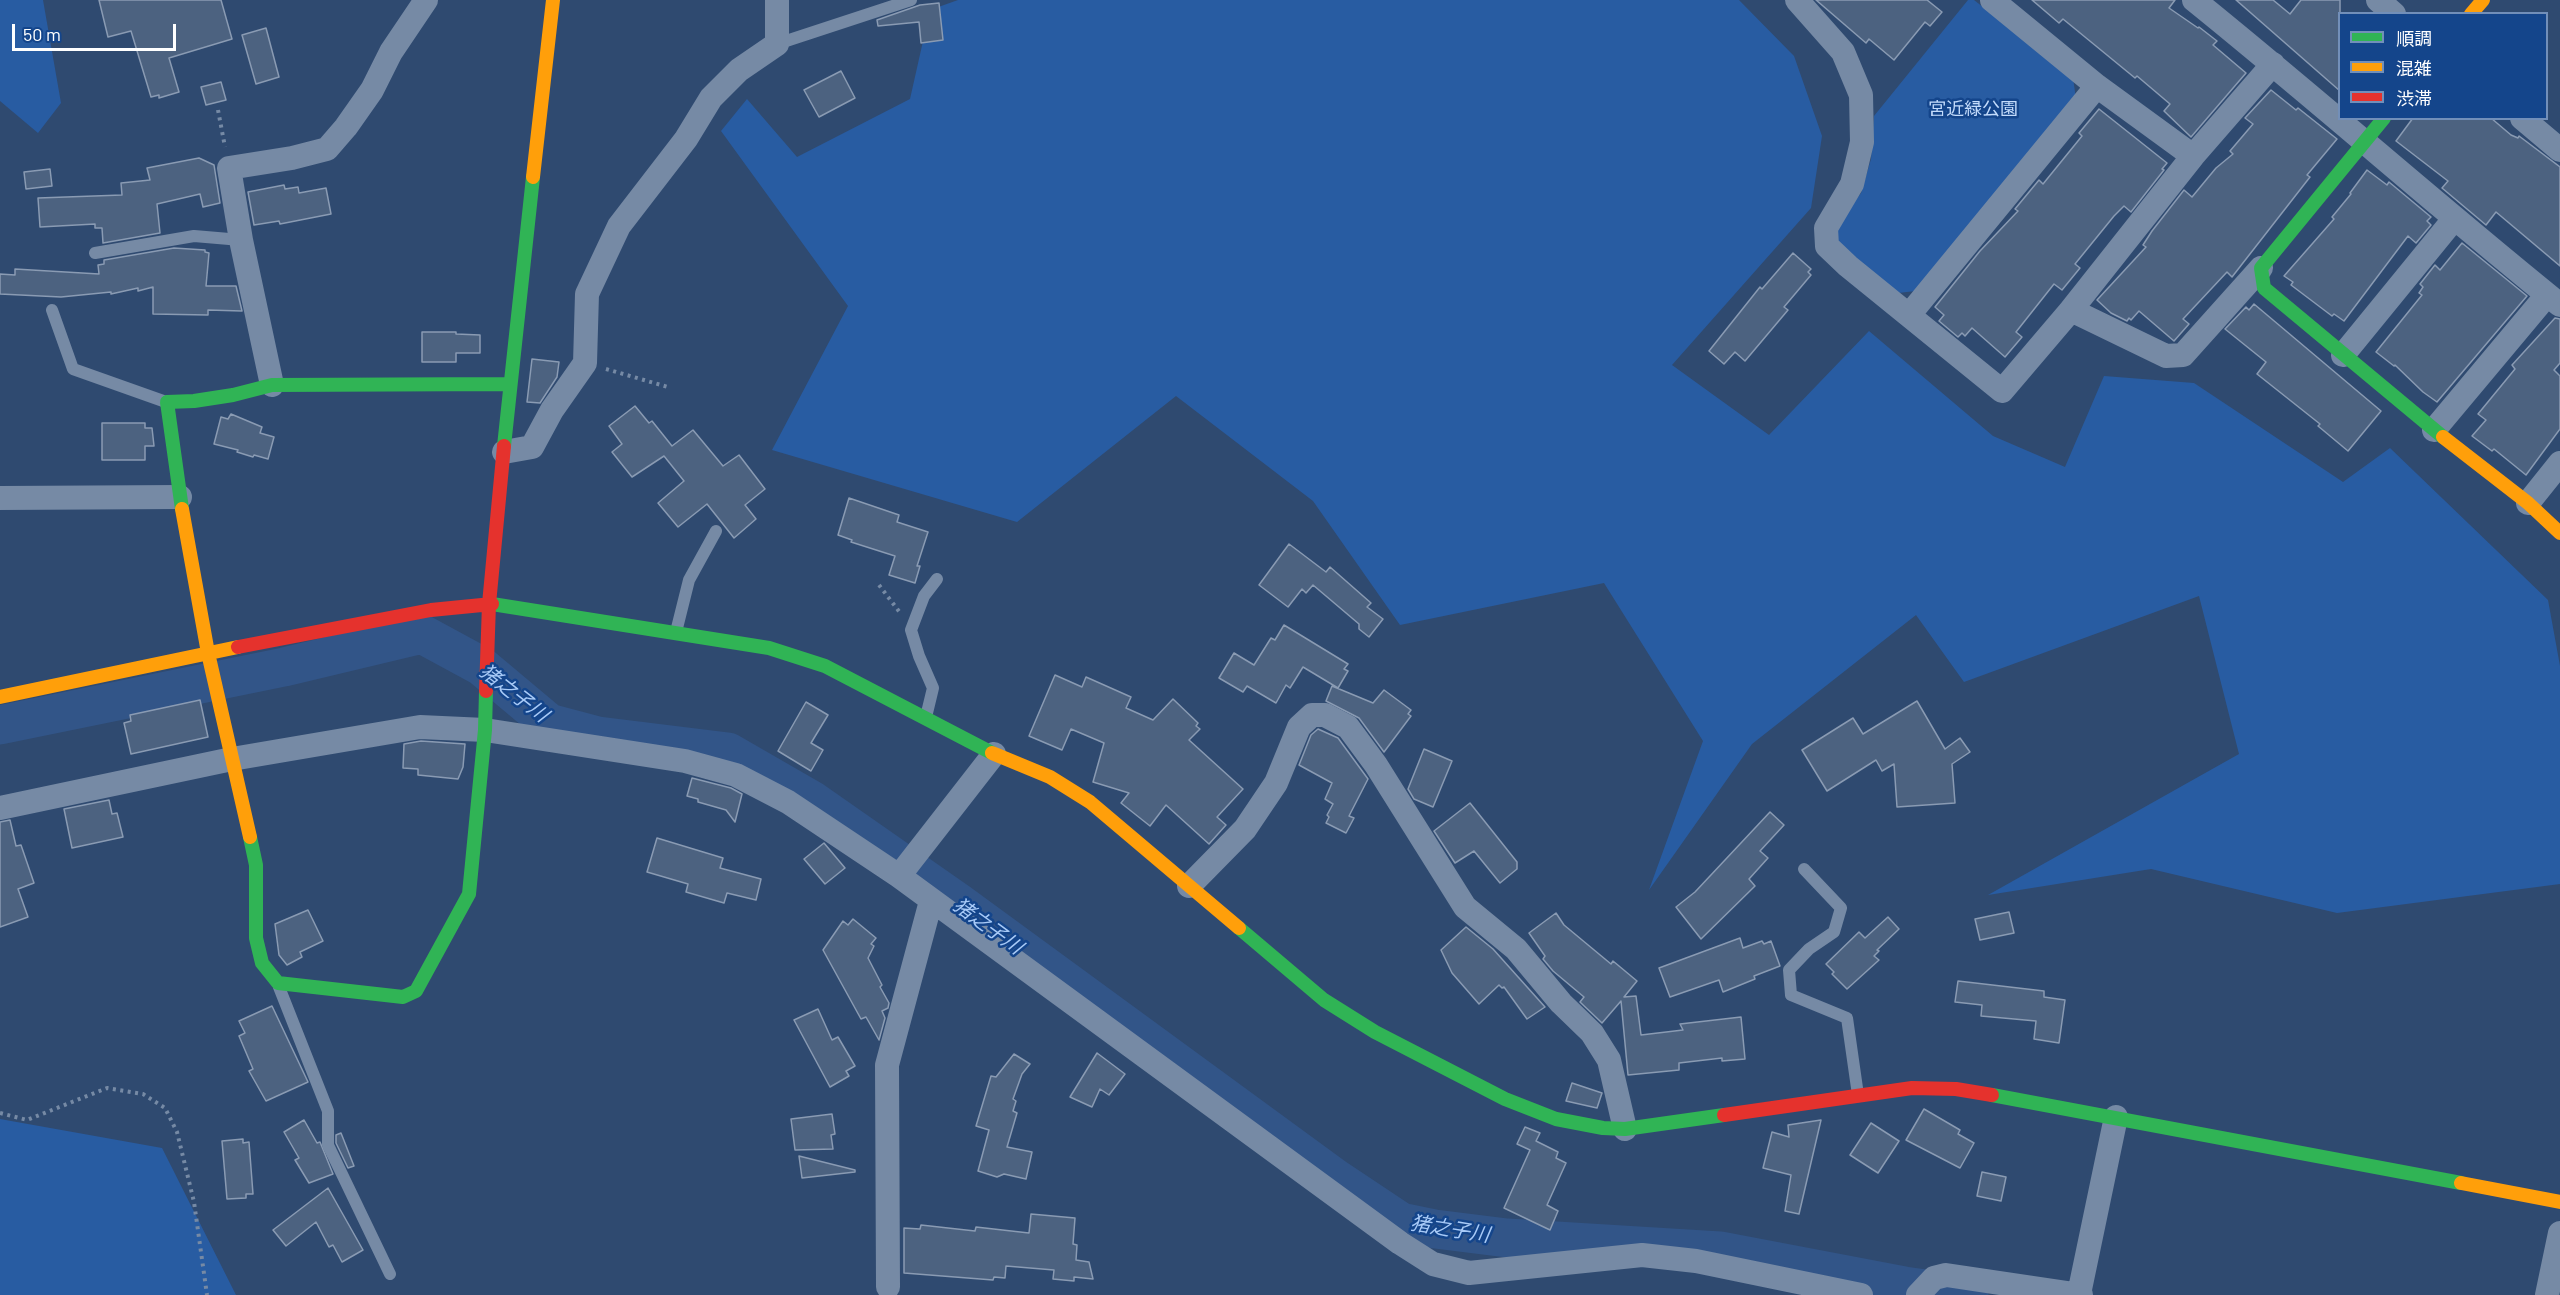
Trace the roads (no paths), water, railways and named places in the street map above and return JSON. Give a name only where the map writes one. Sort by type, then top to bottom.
[{"type":"street","points":[[272,385],[241,240],[229,168],[292,158],[327,148],[346,127],[372,90],[391,52],[426,0]]},
{"type":"street","points":[[510,384],[272,385],[223,396],[167,402],[180,497],[208,653],[256,865],[256,938],[262,963],[278,983],[404,997],[416,991],[469,894],[485,730],[489,604],[510,384],[553,0]]},
{"type":"street","points":[[504,452],[532,447],[552,410],[585,363],[587,294],[619,226],[686,139],[711,98],[740,70],[777,44],[777,0]]},
{"type":"street","points":[[1797,0],[1843,52],[1861,95],[1862,142],[1852,184],[1826,228],[1827,246],[1848,266],[2002,392],[2071,310],[2193,156],[2273,64]]},
{"type":"street","points":[[1992,0],[2097,86],[2193,156]]},
{"type":"street","points":[[2194,0],[2338,119]]},
{"type":"street","points":[[2378,0],[2392,12]]},
{"type":"street","points":[[2473,12],[2483,0]]},
{"type":"street","points":[[1909,315],[2097,86]]},
{"type":"street","points":[[2339,120],[2454,219],[2554,300],[2434,430]]},
{"type":"street","points":[[2071,310],[2166,356],[2183,355],[2261,268],[2382,120]]},
{"type":"street","points":[[2524,120],[2560,150]]},
{"type":"street","points":[[2343,355],[2454,219]]},
{"type":"street","points":[[2261,268],[2264,288],[2434,430],[2528,503],[2560,533]]},
{"type":"street","points":[[2528,503],[2560,463]]},
{"type":"street","points":[[0,498],[180,497]]},
{"type":"street","points":[[0,697],[208,653],[431,610],[489,604],[769,648],[825,666],[994,754],[1050,777],[1090,802],[1324,1000],[1375,1032],[1505,1099],[1556,1119],[1603,1128],[1625,1129],[1912,1088],[1956,1089],[2116,1117],[2560,1202]]},
{"type":"street","points":[[1189,886],[1245,829],[1276,783],[1299,727],[1312,715],[1325,715],[1348,727],[1376,765],[1465,907],[1516,949],[1561,1003],[1592,1033],[1609,1060],[1625,1129]]},
{"type":"street","points":[[0,808],[232,759],[420,727],[485,730],[685,761],[736,775],[788,802],[902,873],[931,901],[1124,1039],[1400,1243],[1433,1264],[1469,1272],[1642,1256],[1696,1261],[1861,1295]]},
{"type":"street","points":[[902,873],[994,754]]},
{"type":"street","points":[[891,1291],[887,1065],[931,901]]},
{"type":"street","points":[[1926,1286],[1946,1275],[2080,1294],[2116,1117]]},
{"type":"street","points":[[2547,1295],[2560,1233]]},
{"type":"lane","points":[[777,44],[911,0]]},
{"type":"lane","points":[[95,253],[194,236],[241,240]]},
{"type":"lane","points":[[52,310],[73,369],[167,402]]},
{"type":"lane","points":[[676,633],[689,580],[716,531]]},
{"type":"lane","points":[[926,718],[933,688],[911,630],[924,596],[937,579]]},
{"type":"lane","points":[[1804,869],[1841,908],[1834,932],[1809,949],[1789,970],[1791,994],[1847,1018],[1858,1096]]},
{"type":"lane","points":[[278,983],[328,1111],[328,1145],[390,1274]]},
{"type":"waterway","name":"猪之子川","points":[[0,725],[284,667],[422,634],[481,666],[549,723],[598,736],[728,752],[813,801],[959,903],[1335,1178],[1401,1222],[1435,1229],[1507,1238],[1720,1251],[1904,1286],[1969,1295]]},
{"type":"park label","name":"宮近緑公園","points":[[1973,109]]}]
